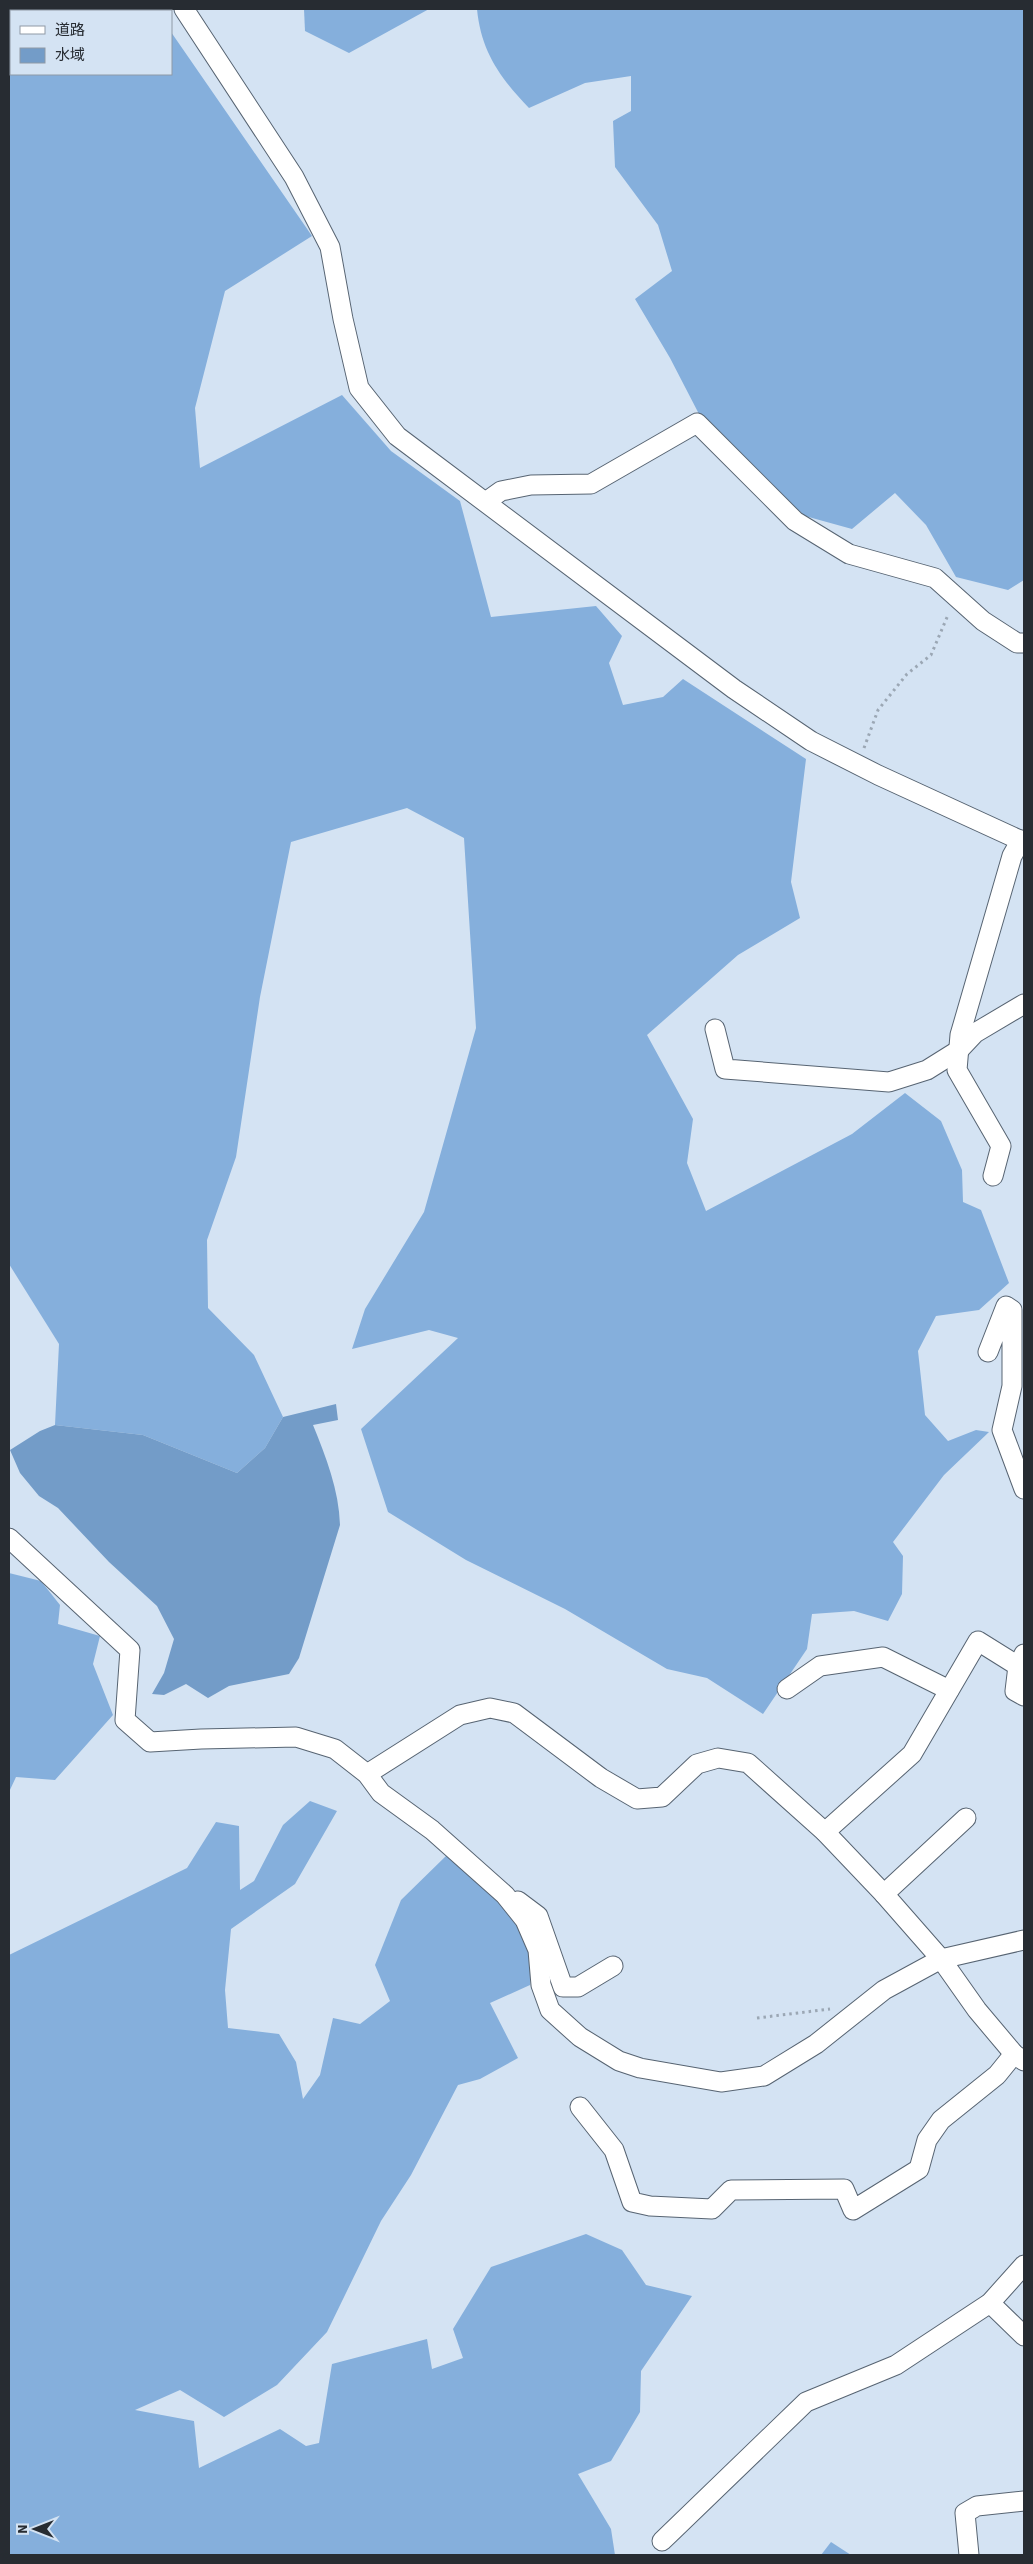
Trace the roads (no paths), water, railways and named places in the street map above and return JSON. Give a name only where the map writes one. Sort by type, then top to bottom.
[{"type":"street","points":[[184,9],[294,177],[330,246],[343,319],[359,388],[397,436],[734,689],[811,741],[858,765],[1023,841],[1012,856],[960,1035],[957,1070],[1001,1146],[993,1176]]},
{"type":"street","points":[[487,502],[501,491],[531,485],[591,484],[697,423],[795,521],[849,554],[935,578],[983,621],[1017,643],[1024,643]]},
{"type":"street","points":[[715,1029],[725,1069],[889,1082],[927,1070],[959,1050],[975,1033],[1024,1004]]},
{"type":"street","points":[[988,1352],[1006,1306],[1012,1310],[1012,1386],[1002,1430],[1024,1488]]},
{"type":"street","points":[[9,1538],[130,1650],[125,1720],[150,1742],[296,1737],[335,1749],[367,1774],[381,1793],[432,1830],[505,1895],[525,1920],[538,1950],[541,1985],[550,2010],[580,2037],[619,2061],[633,2066],[721,2082],[764,2076],[816,2044],[884,1990],[941,1959],[1024,1940]]},
{"type":"street","points":[[825,1832],[912,1754],[978,1641],[1021,1660],[1015,1690],[1024,1696]]},
{"type":"street","points":[[787,1689],[820,1666],[883,1657],[949,1690]]},
{"type":"street","points":[[367,1774],[460,1715],[490,1708],[514,1713],[602,1778],[637,1799],[662,1797],[697,1764],[718,1758],[748,1763],[825,1832],[884,1894],[941,1959],[977,2010],[1019,2058],[941,2120],[927,2140],[919,2169],[853,2210],[844,2189],[731,2190],[712,2209],[650,2206],[632,2202],[614,2150],[580,2107]]},
{"type":"street","points":[[884,1894],[966,1818]]},
{"type":"street","points":[[505,1895],[513,1897],[538,1916],[563,1987],[578,1987],[613,1966]]},
{"type":"street","points":[[662,2541],[806,2402],[896,2365],[990,2303],[1024,2265]]},
{"type":"street","points":[[990,2303],[1024,2336]]},
{"type":"street","points":[[969,2555],[965,2513],[977,2506],[1024,2501]]},
{"type":"water","points":[[336,1404],[338,1420],[313,1425],[327,1461],[334,1486],[340,1525],[299,1658],[289,1674],[229,1686],[208,1698],[186,1684],[164,1695],[152,1694],[164,1673],[174,1639],[157,1606],[109,1562],[58,1508],[39,1496],[20,1473],[10,1450],[40,1431],[55,1425],[143,1435],[237,1473],[265,1448],[283,1417]]}]
